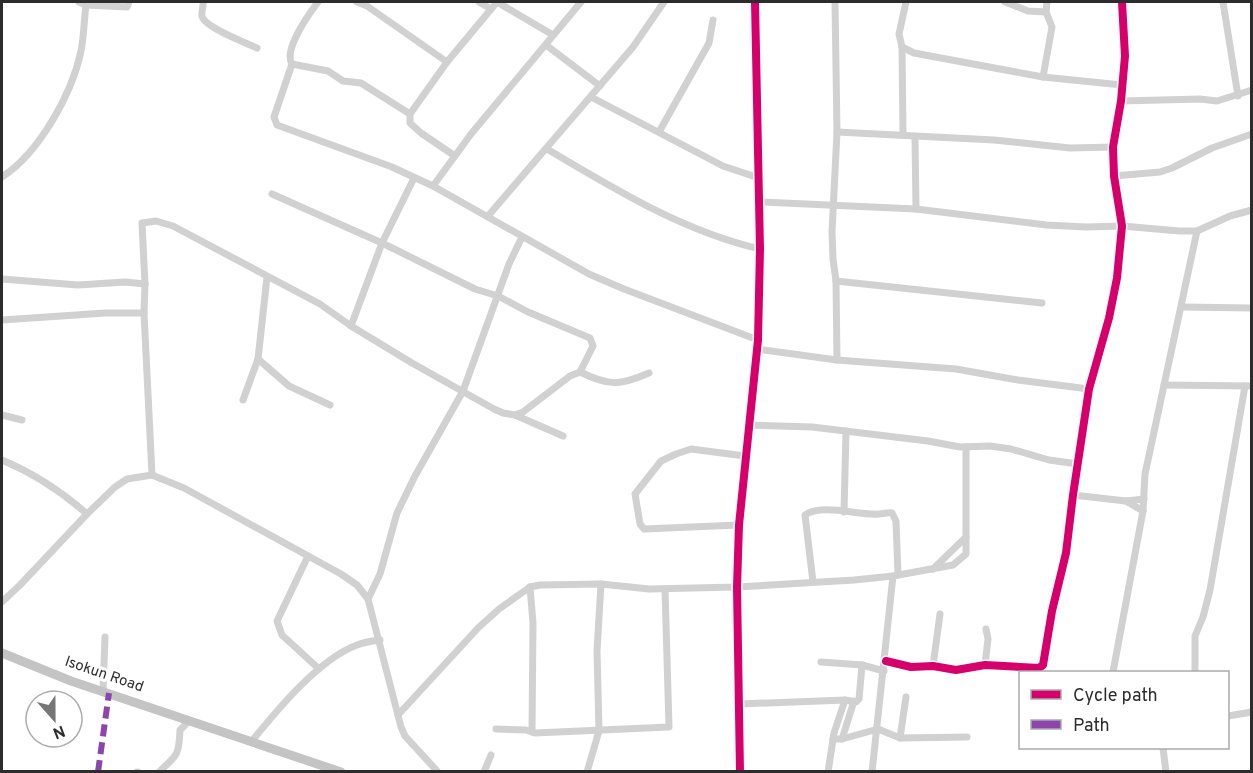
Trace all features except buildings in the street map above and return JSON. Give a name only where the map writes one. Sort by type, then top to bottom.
[{"type":"main road","name":"Isokun Road","points":[[2,653],[103,691],[252,741],[275,751],[340,771]]},
{"type":"street","points":[[2,177],[30,152],[60,105],[72,80],[81,51],[83,3],[128,7],[129,2]]},
{"type":"street","points":[[203,2],[202,15],[205,20],[220,32],[257,48]]},
{"type":"street","points":[[318,2],[300,28],[289,56],[292,64],[274,117],[277,125],[371,159],[433,186],[589,274],[758,340]]},
{"type":"street","points":[[357,2],[367,6],[447,62]]},
{"type":"street","points":[[480,2],[491,9]]},
{"type":"street","points":[[455,156],[410,123],[410,114],[447,62],[497,2],[554,35]]},
{"type":"street","points":[[433,186],[471,134],[581,2]]},
{"type":"street","points":[[488,216],[633,47],[664,2]]},
{"type":"street","points":[[740,771],[737,587],[739,525],[758,340],[760,249],[755,2]]},
{"type":"street","points":[[835,2],[837,132],[833,259],[836,281],[837,360]]},
{"type":"street","points":[[903,135],[903,65],[899,34],[906,2]]},
{"type":"street","points":[[1005,2],[1028,11],[1046,12]]},
{"type":"street","points":[[1043,77],[1052,27],[1046,12],[1047,2]]},
{"type":"street","points":[[885,661],[910,667],[933,666],[956,670],[985,665],[1039,668],[1043,665],[1052,611],[1066,553],[1089,389],[1117,278],[1122,226],[1114,176],[1113,147],[1121,101],[1125,56],[1122,2]]},
{"type":"street","points":[[1223,2],[1238,96]]},
{"type":"street","points":[[659,132],[709,43],[713,20]]},
{"type":"street","points":[[546,45],[600,86]]},
{"type":"street","points":[[902,47],[914,53],[1043,77],[1122,84]]},
{"type":"street","points":[[903,65],[914,53]]},
{"type":"street","points":[[292,64],[328,71],[343,81],[361,83],[410,114]]},
{"type":"street","points":[[1121,101],[1200,99],[1217,101],[1251,90]]},
{"type":"street","points":[[591,97],[723,166],[759,178]]},
{"type":"street","points":[[837,132],[994,140],[1070,148],[1113,147]]},
{"type":"street","points":[[1114,176],[1160,172],[1212,148],[1251,134]]},
{"type":"street","points":[[915,137],[916,209]]},
{"type":"street","points":[[547,149],[615,190],[661,214],[731,242],[760,249]]},
{"type":"street","points":[[351,326],[382,243],[414,178]]},
{"type":"street","points":[[272,194],[382,243],[475,289],[498,296],[528,312],[590,338],[593,346],[580,372],[570,376],[524,412],[515,415]]},
{"type":"street","points":[[760,202],[916,209],[1046,225],[1122,226],[1179,231],[1197,231],[1230,216],[1251,210]]},
{"type":"street","points":[[152,475],[142,223],[156,221],[173,226],[267,278],[320,304],[351,326],[503,413],[515,415],[563,436]]},
{"type":"street","points":[[1113,671],[1143,512],[1145,474],[1197,231]]},
{"type":"street","points":[[368,599],[380,574],[397,513],[463,391],[508,264],[522,237]]},
{"type":"street","points":[[243,400],[258,359],[267,278]]},
{"type":"street","points":[[2,279],[78,285],[124,282],[145,284]]},
{"type":"street","points":[[836,281],[1042,303]]},
{"type":"street","points":[[1182,307],[1251,308]]},
{"type":"street","points":[[2,320],[105,313],[144,313]]},
{"type":"street","points":[[757,349],[837,360],[956,369],[1089,389]]},
{"type":"street","points":[[258,359],[289,386],[330,405]]},
{"type":"street","points":[[580,372],[608,384],[627,382],[649,373]]},
{"type":"street","points":[[1164,385],[1248,386],[1210,590],[1195,636],[1195,671]]},
{"type":"street","points":[[2,415],[22,420]]},
{"type":"street","points":[[750,425],[812,427],[928,441],[945,446],[990,446],[1011,449],[1049,460],[1078,464]]},
{"type":"street","points":[[844,512],[846,431]]},
{"type":"street","points":[[398,715],[478,628],[499,609],[530,587],[601,584],[649,589],[737,587],[896,575],[953,565],[966,554],[966,447]]},
{"type":"street","points":[[739,525],[644,529],[640,524],[634,498],[636,491],[661,461],[676,454],[691,449],[745,456]]},
{"type":"street","points":[[2,460],[42,480],[65,495],[87,514]]},
{"type":"street","points":[[2,602],[104,496],[127,479],[152,475],[184,488],[309,556],[357,585],[368,599],[405,736],[438,771]]},
{"type":"street","points":[[1073,495],[1126,501],[1144,499]]},
{"type":"street","points":[[1126,501],[1143,512]]},
{"type":"street","points":[[813,582],[805,515],[816,511],[871,514],[889,512],[895,515],[896,575],[872,771]]},
{"type":"street","points":[[933,569],[966,537]]},
{"type":"street","points":[[309,556],[277,621],[282,635],[319,669]]},
{"type":"street","points":[[943,567],[946,557]]},
{"type":"street","points":[[812,571],[833,581]]},
{"type":"street","points":[[587,771],[599,731],[597,651],[601,584]]},
{"type":"street","points":[[530,587],[533,623],[532,732]]},
{"type":"street","points":[[496,729],[532,732],[669,727],[665,589]]},
{"type":"street","points":[[933,666],[940,615]]},
{"type":"street","points":[[985,665],[988,639],[986,628]]},
{"type":"street","points":[[103,691],[105,637]]},
{"type":"street","points":[[252,741],[276,711],[319,669],[358,644],[380,640]]},
{"type":"street","points":[[821,662],[862,665],[884,671]]},
{"type":"street","points":[[740,704],[845,700],[856,702],[859,699],[862,665]]},
{"type":"street","points":[[900,738],[906,697]]},
{"type":"street","points":[[828,771],[833,739],[845,700]]},
{"type":"street","points":[[842,740],[854,701]]},
{"type":"street","points":[[1229,716],[1251,712]]},
{"type":"street","points":[[159,771],[174,759],[180,745],[180,730],[186,724],[186,719]]},
{"type":"street","points":[[833,739],[842,740],[878,729],[900,738],[967,737]]},
{"type":"street","points":[[1163,749],[1166,771]]},
{"type":"street","points":[[484,771],[491,755]]},
{"type":"marked path","points":[[98,772],[109,693]]},
{"type":"cycle path","points":[[740,772],[737,587],[739,525],[758,340],[760,249],[755,2]]},
{"type":"cycle path","points":[[886,661],[911,667],[933,666],[956,670],[985,665],[1039,668],[1043,665],[1052,611],[1066,553],[1089,389],[1109,318],[1117,278],[1122,226],[1114,176],[1113,147],[1121,101],[1125,56],[1122,2]]}]
